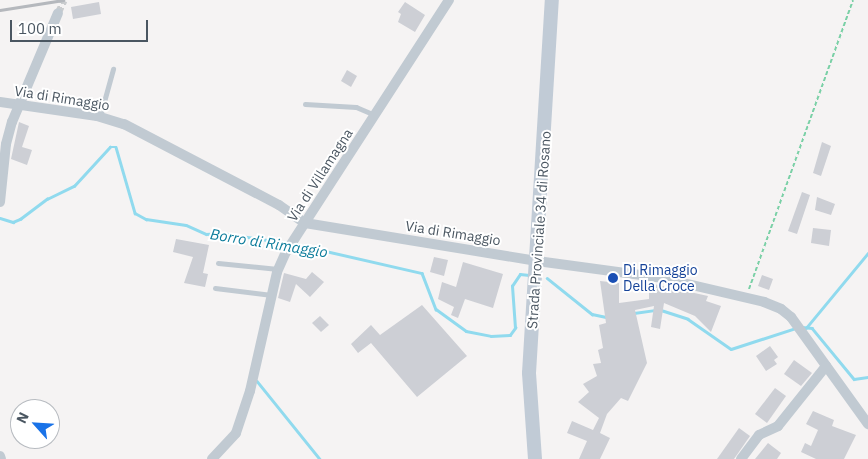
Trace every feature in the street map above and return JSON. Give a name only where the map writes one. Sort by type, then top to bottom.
[{"type":"main road","name":"Strada Provinciale 34 di Rosano","points":[[535,459],[529,373],[552,0]]},
{"type":"street","name":"Via di Villamagna","points":[[212,459],[236,433],[250,391],[278,269],[286,252],[449,0]]},
{"type":"street","points":[[0,202],[6,144],[18,104],[58,13]]},
{"type":"street","name":"Via di Rimaggio","points":[[0,102],[100,117],[139,131],[284,208],[305,223],[536,264],[662,278],[745,298],[781,309],[792,317],[868,424]]},
{"type":"street","points":[[741,459],[758,435],[778,426],[826,366]]},
{"type":"lane","points":[[100,117],[113,69]]},
{"type":"lane","points":[[305,104],[356,108],[375,115]]},
{"type":"lane","points":[[218,263],[278,269]]},
{"type":"lane","points":[[215,288],[272,295]]},
{"type":"path","points":[[745,298],[853,0]]},
{"type":"building","points":[[99,2],[101,14],[73,19],[71,7]]},
{"type":"building","points":[[405,2],[425,15],[415,32],[398,22],[401,14],[398,12]]},
{"type":"building","points":[[347,70],[357,76],[351,87],[341,81]]},
{"type":"building","points":[[19,122],[29,126],[22,147],[32,150],[27,165],[11,159]]},
{"type":"building","points":[[822,142],[831,146],[821,176],[813,173]]},
{"type":"building","points":[[802,192],[810,195],[797,234],[788,231]]},
{"type":"building","points":[[817,197],[835,204],[831,215],[815,210]]},
{"type":"building","points":[[813,228],[831,230],[829,246],[811,243]]},
{"type":"building","points":[[176,239],[209,245],[203,273],[208,274],[205,287],[184,283],[193,257],[173,252]]},
{"type":"building","points":[[434,257],[448,260],[444,276],[430,272]]},
{"type":"building","points":[[463,262],[503,274],[493,308],[465,299],[458,318],[451,315],[454,307],[438,299],[442,282],[456,287]]},
{"type":"building","points":[[312,272],[324,282],[310,297],[296,284],[290,302],[278,298],[284,273],[306,279]]},
{"type":"building","points":[[762,275],[773,279],[769,290],[758,286]]},
{"type":"building","points":[[600,281],[619,283],[619,303],[649,299],[649,283],[708,296],[706,301],[721,306],[711,332],[695,316],[664,303],[660,329],[651,327],[654,306],[635,310],[647,363],[628,401],[621,398],[607,414],[600,433],[610,438],[600,459],[579,459],[587,441],[567,433],[572,421],[593,430],[599,418],[578,402],[589,392],[583,384],[597,376],[593,364],[601,363],[598,350],[603,348],[599,325],[606,323]]},
{"type":"building","points":[[422,305],[467,356],[417,397],[371,343],[358,353],[351,344],[371,325],[380,335]]},
{"type":"building","points":[[320,316],[329,325],[321,332],[312,323]]},
{"type":"building","points":[[770,346],[778,357],[774,360],[777,364],[766,371],[756,356]]},
{"type":"building","points":[[794,360],[812,373],[801,386],[784,374]]},
{"type":"building","points":[[775,388],[786,396],[767,423],[755,414]]},
{"type":"building","points":[[813,411],[834,420],[832,426],[856,435],[844,459],[816,459],[801,452],[805,443],[811,446],[818,430],[806,424]]},
{"type":"building","points":[[739,428],[750,436],[734,459],[717,459]]},
{"type":"building","points":[[768,443],[781,453],[777,459],[755,459]]},
{"type":"waterway","name":"Borro di Rimaggio","points":[[0,218],[13,222],[20,219],[47,199],[74,186],[110,147],[116,147],[135,213],[146,219],[186,225],[206,234],[221,233],[287,243]]},
{"type":"waterway","name":"Borro di Rimaggio","points":[[295,244],[422,273],[436,309],[466,331],[491,336],[510,335],[515,328],[512,286],[520,274],[529,275]]},
{"type":"waterway","points":[[806,328],[868,253]]},
{"type":"waterway","name":"Borro di Rimaggio","points":[[547,278],[592,314],[606,317]]},
{"type":"waterway","name":"Borro di Rimaggio","points":[[634,313],[656,310]]},
{"type":"waterway","name":"Borro di Rimaggio","points":[[661,310],[688,319],[731,349],[796,328]]},
{"type":"waterway","name":"Borro di Rimaggio","points":[[802,327],[812,328],[854,379],[868,377]]},
{"type":"waterway","points":[[257,381],[320,459]]},
{"type":"tunnel","points":[[58,13],[64,0]]},
{"type":"railway","points":[[0,10],[63,0]]},
{"type":"place","name":"Di Rimaggio Della Croce","points":[[613,278]]}]
